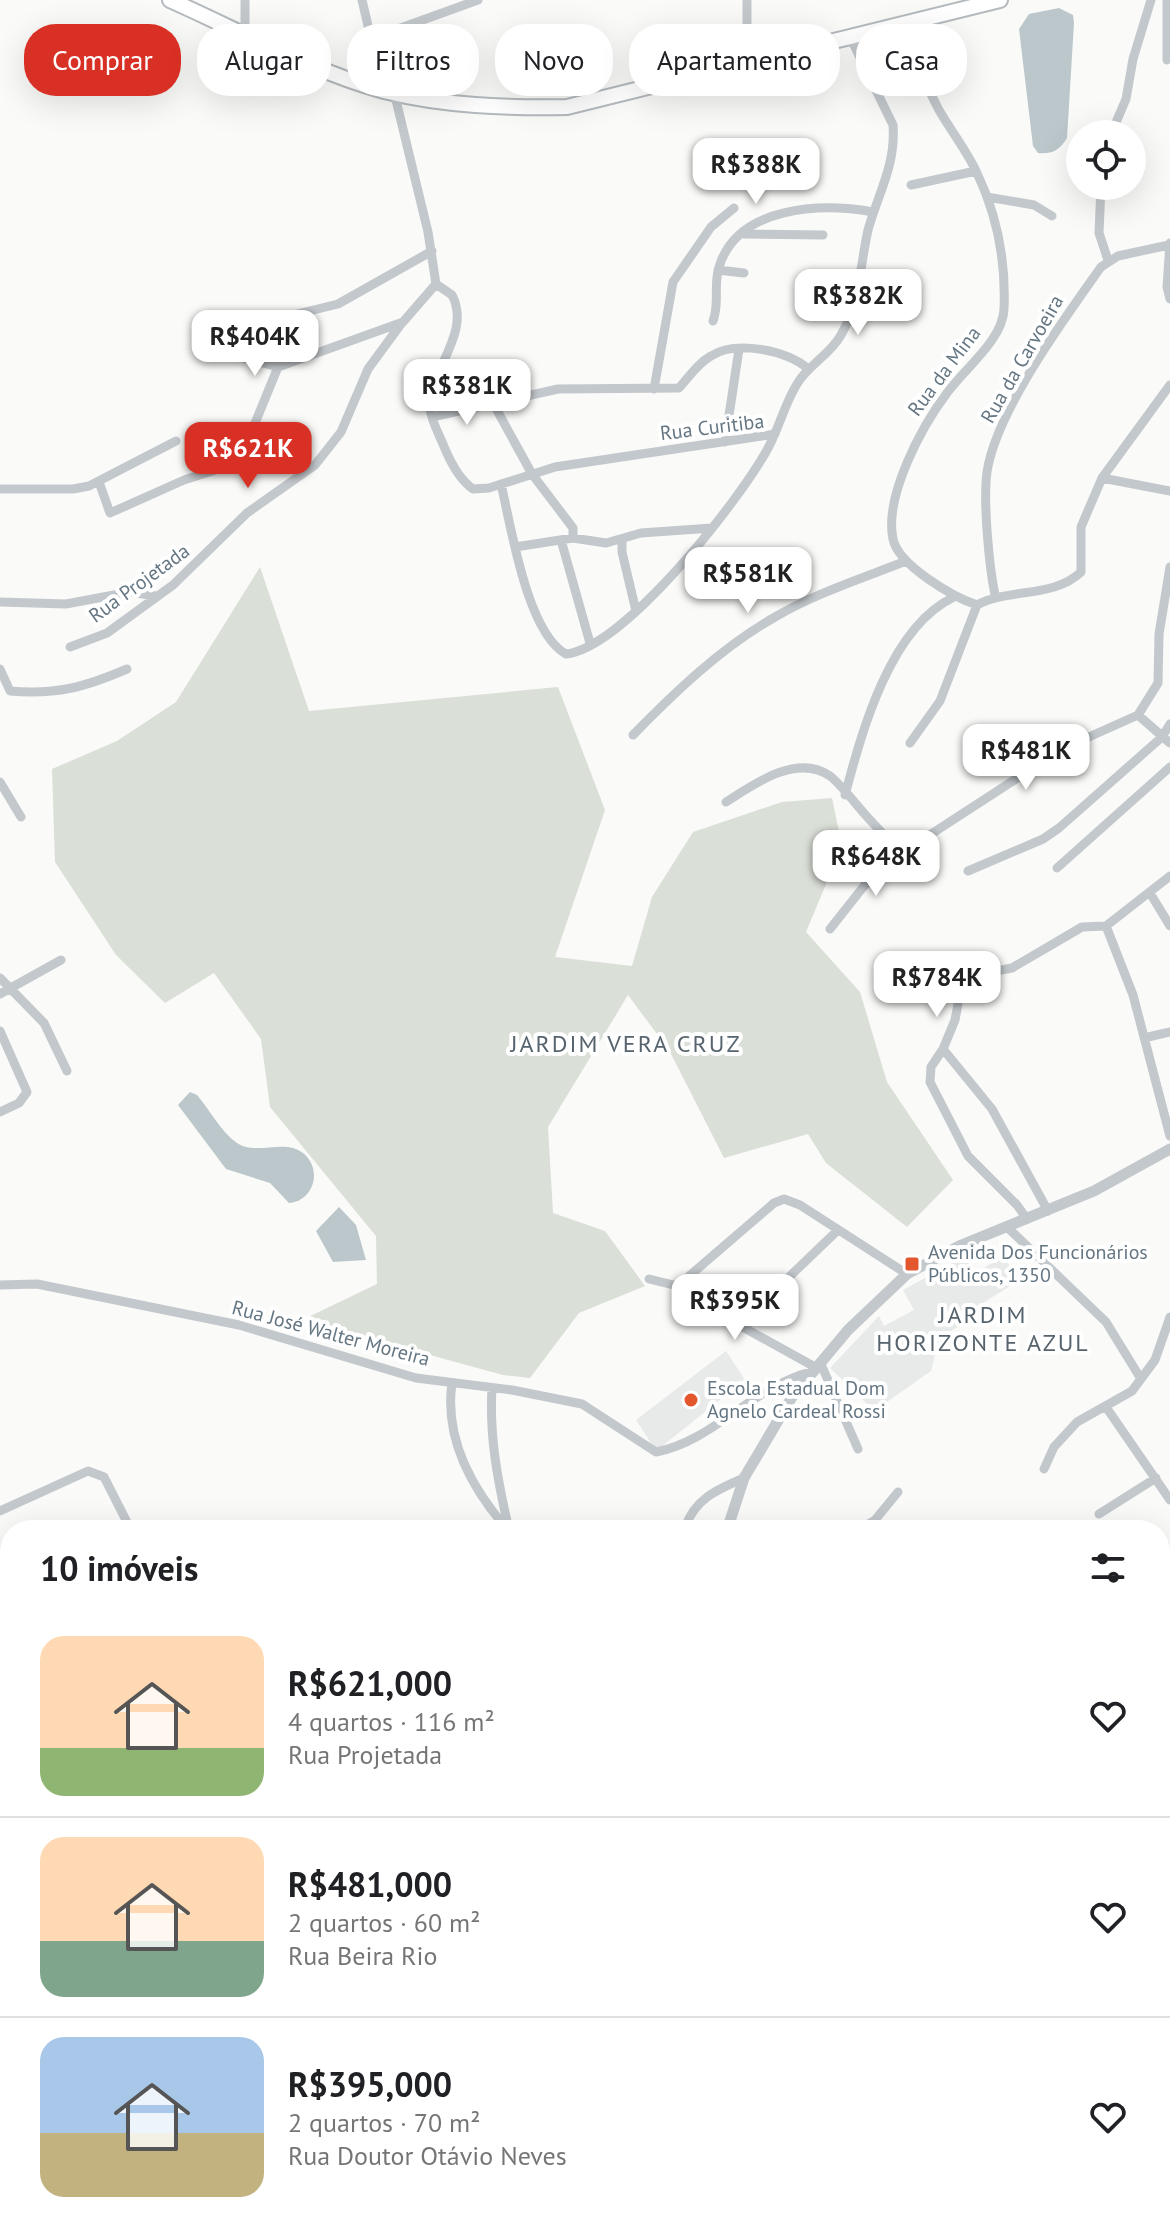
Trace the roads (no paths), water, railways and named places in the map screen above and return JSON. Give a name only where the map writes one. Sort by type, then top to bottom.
[{"type":"main road","points":[[170,0],[225,24]]},
{"type":"main road","points":[[911,24],[1000,0]]},
{"type":"main road","points":[[840,41],[856,38]]},
{"type":"main road","points":[[417,96],[475,106],[567,107],[629,91]]},
{"type":"street","points":[[245,0],[245,24]]},
{"type":"street","points":[[362,0],[369,24]]},
{"type":"street","points":[[412,24],[478,0]]},
{"type":"street","points":[[747,0],[747,24]]},
{"type":"street","points":[[1117,120],[1126,99],[1133,59],[1151,0]]},
{"type":"street","points":[[1167,0],[1167,60]]},
{"type":"street","points":[[775,434],[789,398],[808,369],[842,335],[862,277],[873,212],[891,166],[893,125],[851,39]]},
{"type":"street","points":[[389,96],[432,251],[436,284],[452,295],[457,315],[453,341],[432,398],[432,417],[447,453],[466,485],[481,489],[501,484],[528,594],[551,640],[566,654],[590,643],[561,540]]},
{"type":"street","name":"Rua da Mina","points":[[906,561],[893,540],[893,524],[908,463],[922,429],[996,333],[1004,313],[999,238],[987,197],[976,171],[932,96]]},
{"type":"street","points":[[911,185],[976,171]]},
{"type":"street","points":[[987,197],[1034,205],[1052,216]]},
{"type":"street","points":[[1100,200],[1099,233],[1108,260],[1170,244],[1167,287],[1170,299]]},
{"type":"street","points":[[713,321],[718,304],[715,292],[718,270],[727,248],[762,221],[806,208],[840,206],[873,212]]},
{"type":"street","points":[[654,389],[673,282],[711,227],[734,208]]},
{"type":"street","points":[[744,234],[823,235]]},
{"type":"street","points":[[289,316],[338,304],[432,251]]},
{"type":"street","name":"Rua da Carvoeira","points":[[995,595],[986,505],[987,472],[995,441],[1021,390],[1108,260]]},
{"type":"street","points":[[718,270],[744,273]]},
{"type":"street","name":"Rua Projetada","points":[[70,647],[107,633],[185,576],[247,513],[307,471],[328,451],[352,409],[368,369],[436,284]]},
{"type":"street","name":"Rua Projetada","points":[[278,367],[403,322]]},
{"type":"street","points":[[432,417],[558,389],[679,388],[711,355],[739,349],[786,356],[808,369]]},
{"type":"street","points":[[725,442],[739,349]]},
{"type":"street","points":[[99,482],[106,509],[113,512],[184,480],[234,464],[242,455],[278,367],[229,354]]},
{"type":"street","points":[[910,743],[940,701],[977,605],[995,595],[1053,587],[1081,572],[1081,527],[1102,478],[1170,385]]},
{"type":"street","points":[[493,403],[532,474],[567,519],[573,538]]},
{"type":"street","name":"Rua Curitiba","points":[[501,484],[587,461],[775,434]]},
{"type":"street","name":"Rua Curitiba","points":[[590,643],[636,611],[665,585],[712,528],[767,451],[775,434]]},
{"type":"street","points":[[0,489],[73,489],[99,482],[176,441]]},
{"type":"street","points":[[1102,478],[1170,491]]},
{"type":"street","points":[[515,547],[573,538],[599,543],[622,540],[641,533],[712,528]]},
{"type":"street","points":[[622,540],[636,611]]},
{"type":"street","points":[[633,735],[681,686],[769,621],[906,561],[954,597],[977,605]]},
{"type":"street","points":[[830,929],[864,886],[905,851],[1062,749],[1138,715],[1158,683],[1165,650],[1159,634],[1170,567]]},
{"type":"street","points":[[0,602],[66,604],[130,592],[156,596]]},
{"type":"street","points":[[845,795],[871,708],[908,636],[918,622],[954,597]]},
{"type":"street","points":[[0,669],[10,691],[74,690],[127,669]]},
{"type":"street","points":[[1138,715],[1166,740]]},
{"type":"street","points":[[968,871],[1043,839],[1059,828],[1166,740],[1170,724]]},
{"type":"street","points":[[1057,868],[1170,767]]},
{"type":"street","points":[[726,802],[756,783],[797,768],[830,776],[845,795],[905,851]]},
{"type":"street","points":[[0,782],[21,817]]},
{"type":"street","points":[[1027,1219],[968,1156],[930,1082],[931,1067],[943,1049],[955,1020],[963,977],[1012,968],[1082,927],[1106,926],[1170,876]]},
{"type":"street","points":[[1150,893],[1170,926]]},
{"type":"street","points":[[1106,926],[1133,995],[1170,1136]]},
{"type":"street","points":[[4,992],[61,960]]},
{"type":"street","points":[[0,978],[4,992],[44,1023],[67,1071]]},
{"type":"street","points":[[1144,1038],[1170,1032]]},
{"type":"street","points":[[0,1033],[27,1092],[19,1103],[0,1112]]},
{"type":"street","points":[[943,1049],[992,1109],[1048,1211]]},
{"type":"street","points":[[730,1520],[744,1478],[770,1430],[815,1367],[848,1330],[907,1274],[1006,1226],[1105,1186],[1170,1149]]},
{"type":"street","points":[[682,1287],[688,1277],[774,1203],[784,1199],[907,1274]]},
{"type":"street","points":[[1006,1226],[1106,1322],[1141,1379]]},
{"type":"street","points":[[739,1325],[838,1230]]},
{"type":"street","points":[[649,1279],[682,1287],[739,1325],[815,1367],[858,1449]]},
{"type":"street","name":"Rua José Walter Moreira","points":[[0,1285],[37,1284],[239,1325],[416,1378],[582,1404],[656,1452],[681,1445],[770,1388],[815,1367]]},
{"type":"street","points":[[1044,1469],[1064,1434],[1077,1422],[1132,1391],[1155,1360],[1170,1317]]},
{"type":"street","points":[[452,1383],[452,1434],[481,1495],[501,1520]]},
{"type":"street","points":[[492,1388],[490,1420],[495,1465],[507,1520]]},
{"type":"street","points":[[1106,1407],[1170,1500]]},
{"type":"street","points":[[0,1511],[88,1471],[98,1472],[104,1477],[126,1520]]},
{"type":"street","points":[[687,1520],[709,1494],[744,1478]]},
{"type":"street","points":[[1099,1514],[1156,1478]]},
{"type":"street","points":[[875,1520],[898,1492]]},
{"type":"place","name":"Avenida Dos Funcionários Públicos, 1350","points":[[912,1264]]},
{"type":"place","name":"Escola Estadual Dom Agnelo Cardeal Rossi","points":[[691,1400]]},
{"type":"district","name":"JARDIM VERA CRUZ","points":[[626,1044]]},
{"type":"district","name":"JARDIM HORIZONTE AZUL","points":[[983,1329]]}]
